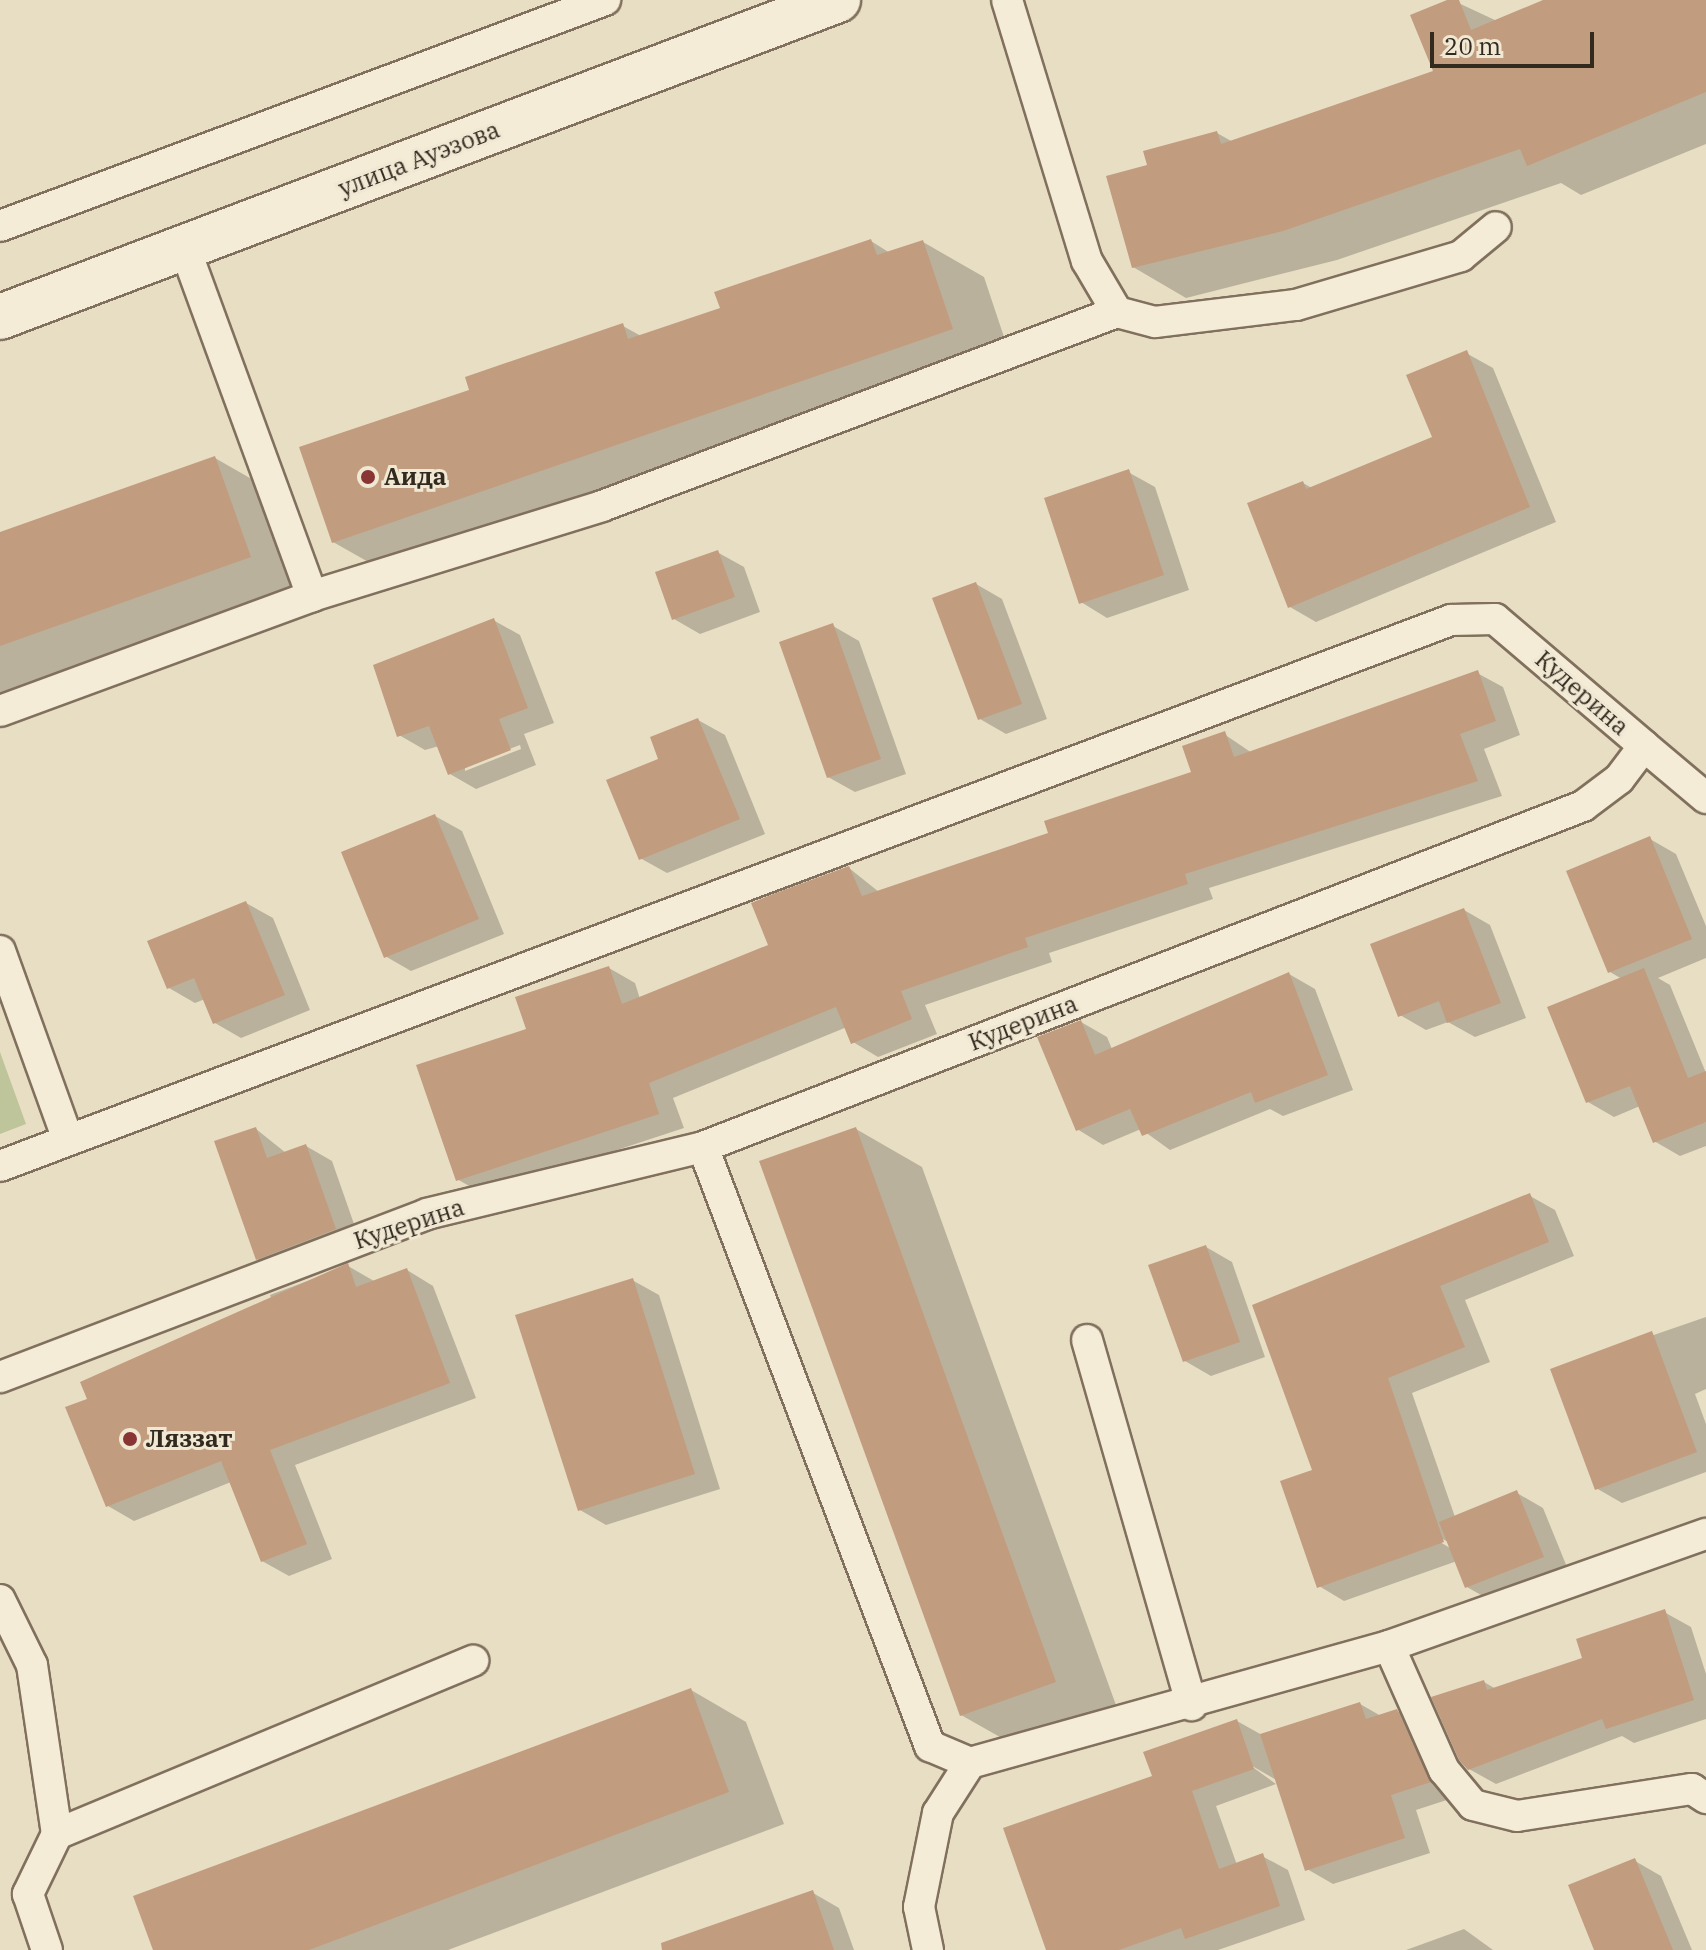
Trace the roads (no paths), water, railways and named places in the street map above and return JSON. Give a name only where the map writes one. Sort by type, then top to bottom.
[{"type":"street","name":"улица Ауэзова","points":[[0,317],[838,0]]},
{"type":"lane","points":[[0,226],[605,0]]},
{"type":"lane","points":[[1007,0],[1087,261],[1117,312]]},
{"type":"lane","points":[[0,711],[312,596],[602,506],[1117,312],[1155,322],[1296,305],[1461,256],[1496,227]]},
{"type":"lane","points":[[184,246],[312,596]]},
{"type":"lane","name":"Кудерина","points":[[0,1166],[67,1137],[1451,620],[1495,619],[1644,746],[1619,779],[1583,806],[703,1147],[427,1214],[0,1377]]},
{"type":"lane","points":[[1644,746],[1706,798]]},
{"type":"lane","points":[[0,951],[67,1137]]},
{"type":"lane","points":[[703,1147],[930,1746],[970,1763],[1192,1705],[1389,1646],[1706,1534]]},
{"type":"lane","points":[[1087,1340],[1192,1705]]},
{"type":"lane","points":[[0,1600],[32,1665],[57,1834],[28,1894],[47,1950]]},
{"type":"lane","points":[[1389,1646],[1444,1770],[1473,1805],[1517,1816],[1692,1789],[1706,1798]]},
{"type":"lane","points":[[57,1834],[473,1661]]},
{"type":"lane","points":[[928,1950],[919,1907],[938,1813],[970,1763]]},
{"type":"place","name":"Аида","points":[[368,477]]},
{"type":"place","name":"Ляззат","points":[[130,1439]]}]
